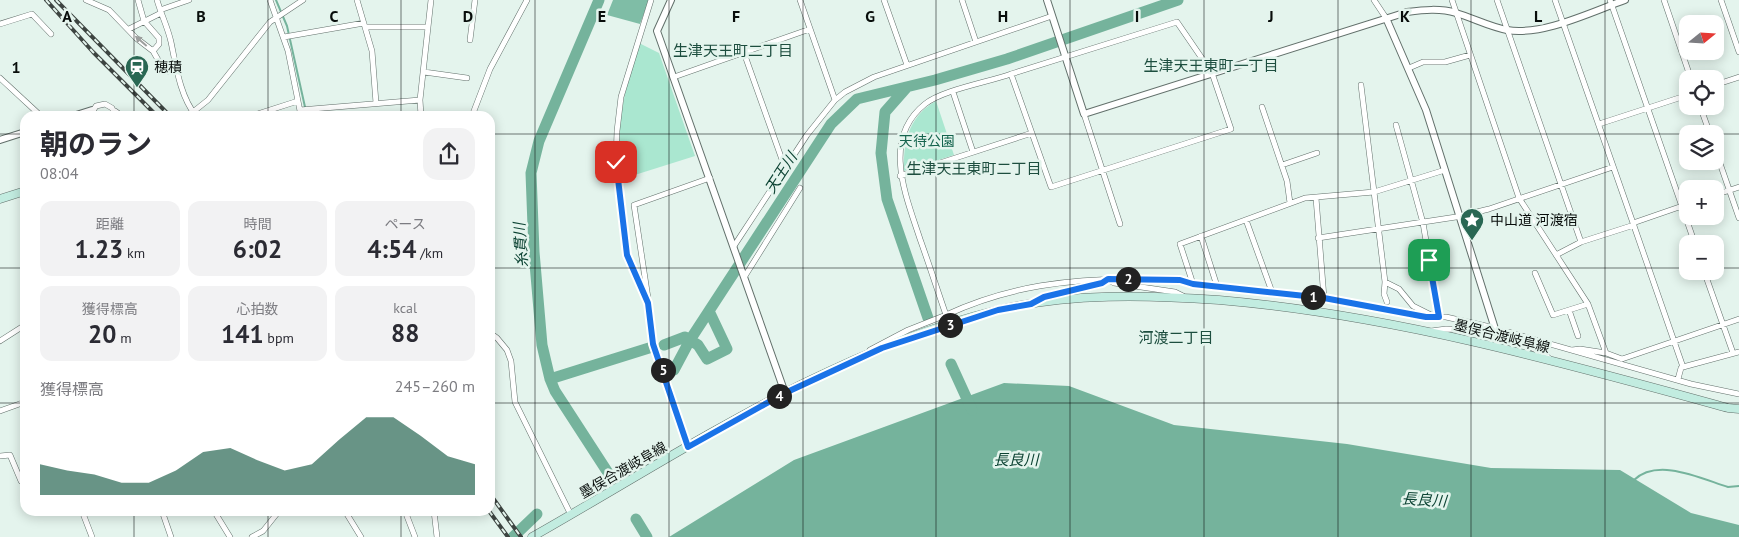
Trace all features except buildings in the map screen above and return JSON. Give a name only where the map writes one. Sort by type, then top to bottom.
[{"type":"main road","points":[[0,199],[20,193]]},
{"type":"main road","name":"墨俣合渡岐阜線","points":[[532,537],[785,393],[882,348],[971,319],[1031,304],[1105,296],[1188,298],[1317,311],[1428,331],[1728,408],[1739,409]]},
{"type":"street","points":[[86,0],[109,10],[136,38],[153,51],[165,72],[176,69]]},
{"type":"street","points":[[138,0],[144,21],[159,38],[159,44],[153,51]]},
{"type":"street","points":[[157,0],[171,42],[176,69],[194,111]]},
{"type":"street","points":[[129,29],[161,12],[190,0]]},
{"type":"street","points":[[270,0],[284,37],[300,111]]},
{"type":"street","points":[[198,111],[276,17],[303,0]]},
{"type":"street","points":[[357,0],[372,51],[376,103]]},
{"type":"street","points":[[421,111],[420,100],[431,0]]},
{"type":"street","points":[[470,40],[475,0]]},
{"type":"street","points":[[474,111],[490,69],[527,0]]},
{"type":"street","points":[[648,303],[627,255],[616,150],[621,97],[651,0]]},
{"type":"street","points":[[671,0],[657,31],[785,393]]},
{"type":"street","points":[[800,0],[835,100]]},
{"type":"street","points":[[884,0],[908,64]]},
{"type":"street","points":[[962,0],[976,42]]},
{"type":"street","points":[[1047,0],[1120,224]]},
{"type":"street","points":[[1374,0],[1386,18],[1409,68],[1461,216],[1496,330]]},
{"type":"street","points":[[1452,0],[1519,198],[1588,304],[1606,353]]},
{"type":"street","points":[[1498,0],[1581,242]]},
{"type":"street","points":[[1555,0],[1675,342],[1683,367],[1678,379]]},
{"type":"street","points":[[1084,114],[1386,18],[1424,10],[1456,13],[1508,30],[1528,31],[1563,22],[1611,2],[1625,0]]},
{"type":"street","points":[[1664,0],[1688,70]]},
{"type":"street","points":[[1721,0],[1739,52]]},
{"type":"street","points":[[1611,2],[1679,189]]},
{"type":"street","points":[[0,24],[32,14],[51,34]]},
{"type":"street","points":[[735,248],[807,135],[835,100],[855,85],[908,64],[1053,18]]},
{"type":"street","points":[[946,315],[900,176],[899,159],[902,138],[910,121],[924,104],[953,92],[1065,55],[1177,22],[1212,73],[1230,129],[1051,187],[1011,74]]},
{"type":"street","points":[[284,37],[364,25],[427,27]]},
{"type":"street","points":[[674,77],[810,29]]},
{"type":"street","points":[[744,53],[786,168]]},
{"type":"street","points":[[1409,68],[1423,62],[1445,62],[1470,55]]},
{"type":"street","points":[[424,72],[467,78]]},
{"type":"street","points":[[1724,82],[1739,77]]},
{"type":"street","points":[[0,78],[36,111]]},
{"type":"street","points":[[1361,85],[1385,282],[1384,294],[1387,302]]},
{"type":"street","points":[[953,92],[973,152]]},
{"type":"street","points":[[1599,124],[1679,97]]},
{"type":"street","points":[[315,111],[376,103],[420,100]]},
{"type":"street","points":[[267,111],[298,101]]},
{"type":"street","points":[[92,111],[96,106],[104,104],[112,111]]},
{"type":"street","points":[[1262,107],[1282,166],[1290,203]]},
{"type":"street","points":[[1396,125],[1424,223],[1437,317]]},
{"type":"street","points":[[900,176],[1032,133]]},
{"type":"street","points":[[0,140],[20,134]]},
{"type":"street","points":[[1282,166],[1317,153]]},
{"type":"street","points":[[1318,238],[1461,216],[1613,167]]},
{"type":"street","points":[[1193,284],[1180,244],[1290,203],[1316,198],[1374,192],[1445,170]]},
{"type":"street","points":[[1722,170],[1739,218]]},
{"type":"street","points":[[688,447],[653,344],[634,205],[710,178]]},
{"type":"street","points":[[1724,192],[1739,187]]},
{"type":"street","points":[[744,274],[800,188]]},
{"type":"street","points":[[1316,198],[1324,298]]},
{"type":"street","points":[[1556,255],[1581,242],[1679,207]]},
{"type":"street","points":[[1246,220],[1272,292]]},
{"type":"street","points":[[1200,236],[1218,286]]},
{"type":"street","points":[[1535,273],[1553,315],[1588,304]]},
{"type":"street","points":[[1108,279],[1114,283],[1175,292],[1188,298]]},
{"type":"street","points":[[1031,304],[1044,297],[1102,283],[1108,279]]},
{"type":"street","points":[[862,357],[885,341],[974,302],[1041,284],[1108,279],[1180,280],[1193,284],[1324,298],[1437,317],[1508,332],[1569,350],[1739,394]]},
{"type":"street","points":[[1707,280],[1733,353]]},
{"type":"street","points":[[1385,282],[1399,289],[1412,306],[1437,317]]},
{"type":"street","points":[[1569,310],[1578,336]]},
{"type":"street","points":[[1569,350],[1580,349],[1606,353],[1622,359],[1739,319]]},
{"type":"street","points":[[0,341],[20,328]]},
{"type":"street","points":[[1428,331],[1446,329],[1496,330],[1543,353],[1553,362]]},
{"type":"street","points":[[495,335],[511,361],[516,402],[571,515]]},
{"type":"street","points":[[1683,367],[1739,352]]},
{"type":"street","points":[[0,411],[20,404]]},
{"type":"street","points":[[0,456],[10,454],[20,479]]},
{"type":"street","points":[[84,516],[92,537]]},
{"type":"street","points":[[164,516],[171,537]]},
{"type":"street","points":[[217,516],[230,537]]},
{"type":"street","points":[[252,537],[263,531],[275,516]]},
{"type":"street","points":[[348,516],[361,537]]},
{"type":"street","points":[[407,516],[415,537]]},
{"type":"street","points":[[434,516],[436,537]]},
{"type":"green space","points":[[639,43],[659,53],[695,156],[622,179],[619,145],[622,111]]},
{"type":"green space","name":"天待公園","points":[[936,101],[954,155],[904,171],[907,140],[914,122],[919,114]]},
{"type":"shaded area","points":[[613,0],[649,0],[640,24],[607,15]]},
{"type":"water","name":"長良川","points":[[1004,383],[1069,386],[1174,425],[1347,444],[1491,468],[1620,470],[1691,513],[1739,525],[1739,537],[669,537],[794,460]]},
{"type":"waterway","points":[[276,0],[287,26],[306,111]]},
{"type":"waterway","name":"糸貫川","points":[[599,0],[539,141],[531,173],[534,252],[542,345],[550,379],[555,391],[614,482]]},
{"type":"waterway","name":"天王川","points":[[674,370],[690,340],[831,124],[857,99],[935,80],[1007,59],[1178,0]]},
{"type":"waterway","name":"天王川","points":[[907,87],[885,112],[881,153],[887,199],[928,318]]},
{"type":"waterway","name":"天王川","points":[[664,345],[685,337],[698,345],[707,359],[727,349],[710,313]]},
{"type":"waterway","points":[[550,379],[649,348]]},
{"type":"waterway","name":"天王川","points":[[951,364],[972,410]]},
{"type":"waterway","points":[[1634,480],[1644,473],[1655,470],[1667,470],[1693,475],[1728,487],[1739,486]]},
{"type":"waterway","name":"天王川","points":[[513,537],[537,514]]},
{"type":"waterway","name":"糸貫川","points":[[636,519],[647,537]]},
{"type":"railway","points":[[46,0],[93,52],[152,111]]},
{"type":"railway","points":[[56,0],[165,111]]},
{"type":"railway","points":[[495,501],[521,537]]},
{"type":"railway","points":[[493,516],[508,537]]},
{"type":"place","name":"穂積","points":[[137,88]]},
{"type":"place","name":"中山道 河渡宿","points":[[1472,241]]},
{"type":"district","name":"生津天王町二丁目","points":[[733,51]]},
{"type":"district","name":"生津天王東町一丁目","points":[[1211,66]]},
{"type":"district","name":"生津天王東町二丁目","points":[[974,169]]},
{"type":"district","name":"河渡二丁目","points":[[1176,338]]},
{"type":"route","points":[[616,162],[621,190],[627,255],[648,303],[653,344],[688,447],[785,393],[882,348],[952,324],[998,310],[1031,304],[1044,297],[1102,283],[1108,279],[1180,280],[1193,284],[1324,298],[1426,317],[1439,317],[1429,260]]}]
